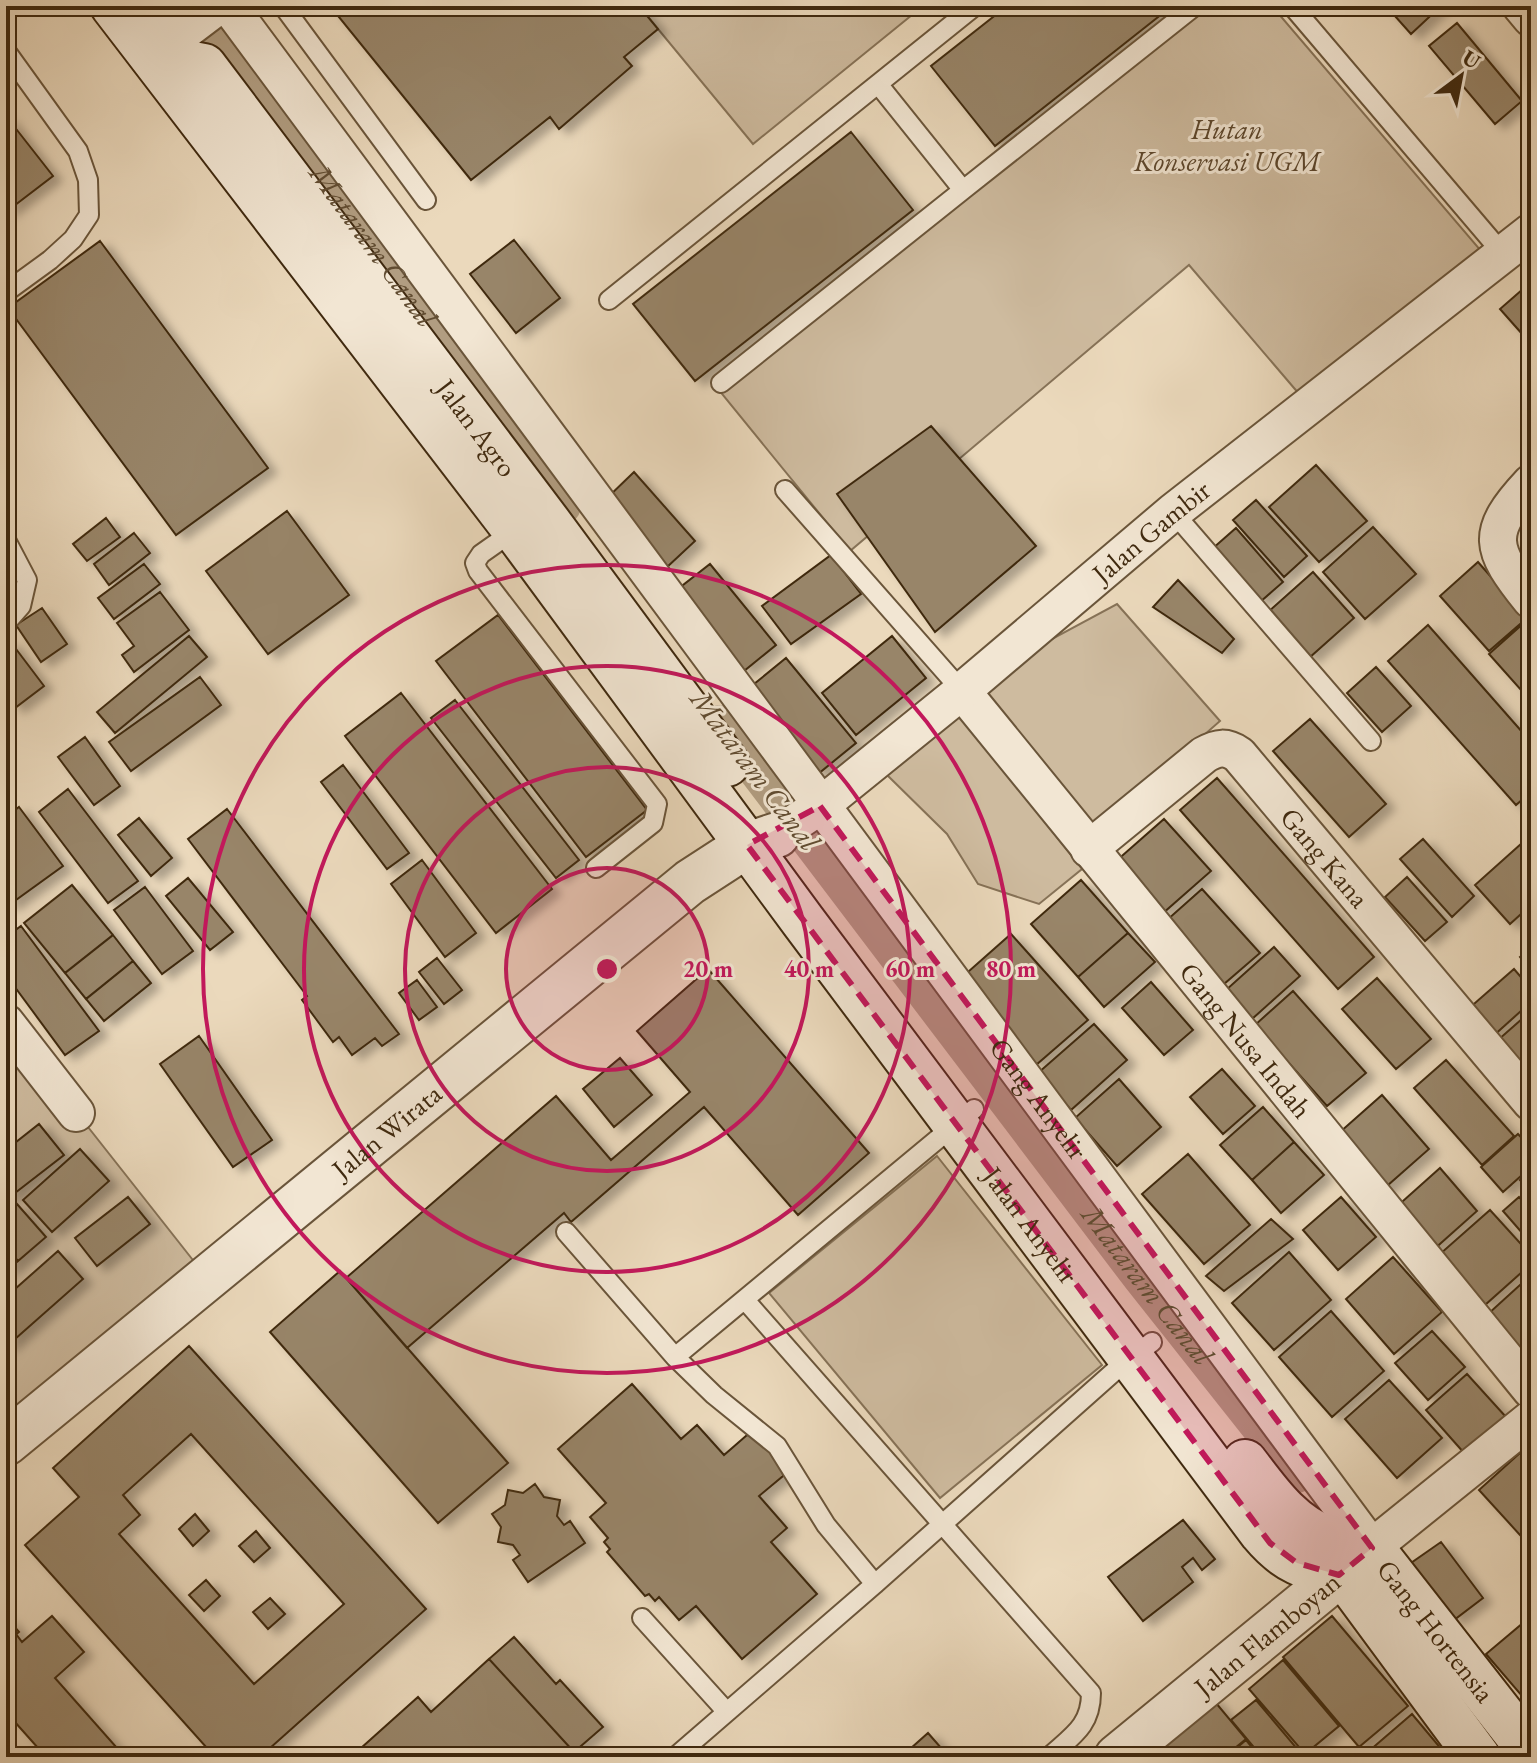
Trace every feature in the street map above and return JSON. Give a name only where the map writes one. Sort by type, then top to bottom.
[{"type":"main road","name":"Jalan Agro","points":[[113,6],[173,40],[204,66],[558,535],[789,825]]},
{"type":"main road","name":"Jalan Agro","points":[[173,40],[515,530],[789,825]]},
{"type":"main road","name":"Jalan Anyelir","points":[[789,825],[965,1116],[1142,1350],[1276,1549],[1297,1563],[1360,1558]]},
{"type":"main road","name":"Jalan Wirata","points":[[6,1443],[681,890],[789,825]]},
{"type":"main road","name":"Gang Hortensia","points":[[1478,1757],[1351,1585],[1360,1558],[1389,1569],[1531,1752]]},
{"type":"main road","name":"Jalan Flamboyan","points":[[1117,1757],[1360,1558]]},
{"type":"street","points":[[158,6],[173,40],[217,6]]},
{"type":"street","name":"Gang Anyelir","points":[[229,6],[789,825],[1360,1558]]},
{"type":"street","points":[[1521,6],[1531,18]]},
{"type":"street","name":"Jalan Gambir","points":[[789,825],[962,691],[1173,512],[1531,232]]},
{"type":"street","points":[[1531,483],[1510,505],[1498,528],[1498,550],[1507,569],[1531,600]]},
{"type":"street","name":"Gang Nusa Indah","points":[[962,691],[1531,1390]]},
{"type":"street","name":"Gang Kana","points":[[1089,849],[1204,755],[1215,748],[1228,748],[1239,755],[1531,1102]]},
{"type":"street","points":[[6,1023],[76,1113]]},
{"type":"street","name":"Jalan Flamboyan","points":[[1360,1558],[1531,1419]]},
{"type":"lane","points":[[283,6],[426,200]]},
{"type":"lane","points":[[609,300],[975,6]]},
{"type":"lane","points":[[721,383],[1195,6]]},
{"type":"lane","points":[[1292,6],[1503,254]]},
{"type":"lane","points":[[6,51],[78,151],[88,180],[89,215],[73,239],[6,292]]},
{"type":"lane","points":[[878,84],[963,190]]},
{"type":"lane","points":[[785,490],[962,691]]},
{"type":"lane","points":[[1173,512],[1371,741]]},
{"type":"lane","points":[[515,530],[481,554],[475,563],[478,571],[657,804],[653,823],[596,868]]},
{"type":"lane","points":[[6,540],[27,580],[21,606],[6,623]]},
{"type":"lane","points":[[675,1357],[965,1116]]},
{"type":"lane","points":[[566,1232],[675,1357],[714,1395],[777,1446],[826,1525],[875,1584]]},
{"type":"lane","points":[[745,1300],[1091,1693],[1091,1712],[1079,1729],[1049,1757]]},
{"type":"lane","points":[[675,1757],[1142,1350]]},
{"type":"lane","points":[[642,1618],[726,1711]]},
{"type":"highlighted area","points":[[820,806],[1372,1548],[1339,1575],[1297,1563],[1270,1543],[747,845]]},
{"type":"green space","points":[[639,6],[923,6],[753,144]]},
{"type":"green space","name":"Hutan Konservasi UGM","points":[[1202,6],[1272,6],[1482,252],[1300,395],[1189,265],[850,551],[718,389]]},
{"type":"green space","points":[[1117,604],[1220,721],[1095,831],[972,682]]},
{"type":"green space","points":[[958,712],[1082,869],[1039,904],[978,884],[947,834],[881,769]]},
{"type":"green space","points":[[6,1023],[196,1264],[6,1417]]},
{"type":"green space","points":[[937,1156],[1102,1365],[940,1498],[769,1293]]},
{"type":"building","points":[[330,6],[639,6],[658,29],[624,57],[632,66],[559,129],[550,117],[471,180]]},
{"type":"building","points":[[1007,6],[1172,6],[995,146],[931,66]]},
{"type":"building","points":[[1386,6],[1441,6],[1411,34]]},
{"type":"building","points":[[1457,23],[1522,101],[1495,124],[1429,46]]},
{"type":"building","points":[[6,116],[53,176],[6,212]]},
{"type":"building","points":[[851,132],[913,210],[695,381],[633,304]]},
{"type":"building","points":[[514,240],[560,298],[516,333],[470,274]]},
{"type":"building","points":[[100,241],[268,468],[176,535],[8,308]]},
{"type":"building","points":[[1531,282],[1531,344],[1500,309]]},
{"type":"building","points":[[931,426],[1036,546],[935,632],[837,494]]},
{"type":"building","points":[[1316,465],[1367,521],[1319,562],[1269,507]]},
{"type":"building","points":[[634,472],[695,541],[666,568],[605,500]]},
{"type":"building","points":[[1256,500],[1307,556],[1284,577],[1233,520]]},
{"type":"building","points":[[287,511],[349,595],[268,654],[206,571]]},
{"type":"building","points":[[106,518],[120,537],[87,561],[73,544]]},
{"type":"building","points":[[1373,527],[1416,574],[1365,619],[1323,572]]},
{"type":"building","points":[[1236,528],[1283,582],[1260,602],[1212,549]]},
{"type":"building","points":[[134,533],[150,553],[109,585],[94,564]]},
{"type":"building","points":[[831,555],[861,594],[791,644],[762,606]]},
{"type":"building","points":[[1478,562],[1527,618],[1489,651],[1440,596]]},
{"type":"building","points":[[144,564],[160,584],[114,619],[98,598]]},
{"type":"building","points":[[710,564],[776,645],[744,671],[678,589]]},
{"type":"building","points":[[1313,572],[1354,618],[1309,658],[1268,612]]},
{"type":"building","points":[[1178,580],[1234,639],[1222,653],[1153,607]]},
{"type":"building","points":[[6,586],[18,601],[6,611]]},
{"type":"building","points":[[160,592],[189,630],[134,672],[122,655],[134,646],[117,623]]},
{"type":"building","points":[[42,608],[67,644],[41,662],[16,625]]},
{"type":"building","points":[[505,610],[539,655],[532,659],[498,615]]},
{"type":"building","points":[[498,615],[647,810],[586,857],[436,661]]},
{"type":"building","points":[[1525,622],[1531,629],[1531,701],[1489,654]]},
{"type":"building","points":[[1428,625],[1531,742],[1531,792],[1516,805],[1388,661]]},
{"type":"building","points":[[189,636],[207,657],[115,733],[97,712]]},
{"type":"building","points":[[892,636],[926,678],[856,735],[822,693]]},
{"type":"building","points":[[10,641],[44,686],[15,708],[6,696],[6,644]]},
{"type":"building","points":[[786,658],[856,743],[818,774],[748,689]]},
{"type":"building","points":[[1376,667],[1411,706],[1382,732],[1347,693]]},
{"type":"building","points":[[200,677],[221,705],[131,771],[109,742]]},
{"type":"building","points":[[401,693],[552,889],[496,933],[345,736]]},
{"type":"building","points":[[455,700],[579,860],[556,878],[431,718]]},
{"type":"building","points":[[1310,719],[1386,804],[1349,837],[1273,751]]},
{"type":"building","points":[[85,737],[120,786],[94,805],[58,757]]},
{"type":"building","points":[[343,765],[409,853],[387,869],[321,782]]},
{"type":"building","points":[[1217,778],[1374,957],[1338,989],[1180,810]]},
{"type":"building","points":[[68,789],[138,881],[108,903],[39,812]]},
{"type":"building","points":[[19,807],[63,866],[9,905],[6,900],[6,817]]},
{"type":"building","points":[[227,809],[399,1034],[382,1046],[375,1038],[352,1055],[339,1037],[333,1042],[302,1000],[307,996],[188,839]]},
{"type":"building","points":[[139,818],[172,858],[151,876],[118,835]]},
{"type":"building","points":[[1164,819],[1211,871],[1162,914],[1115,862]]},
{"type":"building","points":[[1531,835],[1531,905],[1510,924],[1475,885]]},
{"type":"building","points":[[1423,839],[1474,896],[1452,917],[1400,859]]},
{"type":"building","points":[[422,860],[476,933],[445,957],[391,884]]},
{"type":"building","points":[[1407,877],[1447,922],[1425,941],[1385,897]]},
{"type":"building","points":[[188,878],[233,932],[210,950],[166,896]]},
{"type":"building","points":[[1081,880],[1128,933],[1078,977],[1031,924]]},
{"type":"building","points":[[72,885],[113,935],[65,973],[24,923]]},
{"type":"building","points":[[145,887],[193,951],[162,974],[114,910]]},
{"type":"building","points":[[1202,889],[1260,953],[1224,984],[1167,920]]},
{"type":"building","points":[[21,926],[99,1031],[65,1055],[6,975],[6,937]]},
{"type":"building","points":[[1128,933],[1155,962],[1104,1007],[1078,977]]},
{"type":"building","points":[[1011,934],[1088,1020],[1036,1065],[960,979]]},
{"type":"building","points":[[113,935],[133,961],[86,999],[65,973]]},
{"type":"building","points":[[1274,947],[1300,976],[1252,1019],[1226,990]]},
{"type":"building","points":[[1531,949],[1531,972],[1520,957]]},
{"type":"building","points":[[437,958],[462,990],[444,1004],[419,972]]},
{"type":"building","points":[[133,961],[151,983],[104,1021],[86,999]]},
{"type":"building","points":[[708,969],[869,1153],[798,1215],[704,1107],[571,1222],[564,1213],[407,1348],[346,1278],[556,1096],[611,1160],[690,1092],[637,1031]]},
{"type":"building","points":[[1514,969],[1531,989],[1531,1002],[1492,1037],[1467,1010]]},
{"type":"building","points":[[1377,978],[1431,1039],[1396,1069],[1342,1009]]},
{"type":"building","points":[[417,980],[437,1007],[419,1020],[399,993]]},
{"type":"building","points":[[1151,982],[1193,1030],[1164,1055],[1122,1008]]},
{"type":"building","points":[[1293,991],[1366,1073],[1327,1106],[1255,1025]]},
{"type":"building","points":[[1531,1011],[1531,1063],[1516,1076],[1490,1047]]},
{"type":"building","points":[[1094,1024],[1127,1060],[1071,1110],[1038,1073]]},
{"type":"building","points":[[199,1036],[272,1140],[233,1167],[160,1064]]},
{"type":"building","points":[[620,1058],[652,1095],[614,1127],[583,1089]]},
{"type":"building","points":[[1446,1060],[1514,1136],[1482,1165],[1414,1088]]},
{"type":"building","points":[[1222,1069],[1255,1106],[1223,1134],[1190,1097]]},
{"type":"building","points":[[1119,1079],[1161,1127],[1117,1166],[1075,1118]]},
{"type":"building","points":[[1382,1095],[1429,1149],[1379,1193],[1331,1140]]},
{"type":"building","points":[[1263,1107],[1294,1142],[1252,1180],[1220,1145]]},
{"type":"building","points":[[39,1124],[64,1155],[6,1200],[6,1150]]},
{"type":"building","points":[[1518,1134],[1531,1148],[1531,1167],[1503,1192],[1481,1167]]},
{"type":"building","points":[[1294,1142],[1324,1175],[1281,1213],[1252,1180]]},
{"type":"building","points":[[80,1149],[109,1181],[52,1232],[23,1200]]},
{"type":"building","points":[[1188,1154],[1250,1225],[1204,1264],[1142,1194]]},
{"type":"building","points":[[1440,1168],[1477,1211],[1432,1251],[1394,1209]]},
{"type":"building","points":[[1531,1170],[1531,1193],[1520,1180]]},
{"type":"building","points":[[128,1197],[150,1224],[97,1266],[75,1238]]},
{"type":"building","points":[[1341,1197],[1376,1237],[1338,1270],[1303,1230]]},
{"type":"building","points":[[1519,1197],[1531,1210],[1531,1243],[1503,1211]]},
{"type":"building","points":[[17,1204],[46,1237],[18,1261],[6,1247],[6,1214]]},
{"type":"building","points":[[1490,1210],[1531,1255],[1531,1264],[1485,1305],[1440,1254]]},
{"type":"building","points":[[1271,1219],[1293,1239],[1224,1291],[1206,1276]]},
{"type":"building","points":[[6,1247],[18,1261],[6,1272]]},
{"type":"building","points":[[58,1251],[83,1279],[6,1347],[6,1297]]},
{"type":"building","points":[[1289,1252],[1331,1300],[1274,1350],[1232,1303]]},
{"type":"building","points":[[1393,1257],[1442,1312],[1394,1354],[1346,1299]]},
{"type":"building","points":[[340,1271],[508,1463],[438,1523],[270,1332]]},
{"type":"building","points":[[1531,1275],[1531,1362],[1488,1314]]},
{"type":"building","points":[[1331,1311],[1384,1371],[1332,1417],[1279,1357]]},
{"type":"building","points":[[1432,1331],[1465,1367],[1428,1400],[1395,1363]]},
{"type":"building","points":[[189,1346],[426,1609],[260,1757],[215,1757],[25,1545],[79,1497],[53,1468]],"holes":[[[191,1434],[344,1604],[254,1684],[119,1534],[140,1515],[123,1495]]]},
{"type":"building","points":[[1467,1374],[1506,1417],[1465,1454],[1426,1410]]},
{"type":"building","points":[[1389,1380],[1442,1438],[1397,1478],[1345,1419]]},
{"type":"building","points":[[632,1384],[681,1439],[697,1425],[724,1455],[747,1435],[754,1436],[782,1461],[783,1476],[759,1496],[787,1528],[771,1542],[817,1594],[742,1659],[696,1606],[679,1620],[659,1597],[655,1601],[649,1594],[645,1596],[607,1552],[610,1549],[604,1542],[608,1538],[590,1517],[606,1503],[558,1449]]},
{"type":"building","points":[[1531,1443],[1531,1547],[1479,1490]]},
{"type":"building","points":[[535,1484],[544,1497],[560,1500],[557,1516],[564,1525],[570,1521],[585,1543],[528,1582],[513,1560],[520,1555],[513,1545],[498,1542],[501,1527],[492,1514],[505,1505],[508,1490],[523,1493]]},
{"type":"building","points":[[195,1514],[209,1531],[193,1546],[179,1529]]},
{"type":"building","points":[[1183,1520],[1215,1559],[1202,1570],[1193,1558],[1182,1567],[1193,1582],[1143,1621],[1108,1577]]},
{"type":"building","points":[[256,1531],[270,1548],[254,1562],[239,1546]]},
{"type":"building","points":[[1441,1542],[1483,1598],[1454,1620],[1411,1563]]},
{"type":"building","points":[[206,1580],[220,1596],[204,1611],[189,1595]]},
{"type":"building","points":[[270,1598],[285,1614],[268,1629],[253,1612]]},
{"type":"building","points":[[52,1616],[84,1652],[55,1678],[125,1757],[46,1757],[6,1712],[6,1643],[16,1634],[22,1642]]},
{"type":"building","points":[[1332,1616],[1408,1706],[1359,1747],[1283,1657]]},
{"type":"building","points":[[6,1617],[19,1632],[6,1643]]},
{"type":"building","points":[[1523,1623],[1531,1632],[1531,1689],[1522,1696],[1486,1654]]},
{"type":"building","points":[[514,1637],[556,1684],[560,1680],[603,1727],[574,1752],[489,1659]]},
{"type":"building","points":[[489,1659],[574,1752],[569,1757],[351,1757],[418,1697],[431,1712]]},
{"type":"building","points":[[1283,1660],[1339,1726],[1305,1754],[1249,1689]]},
{"type":"building","points":[[1211,1697],[1246,1739],[1224,1757],[1167,1757],[1156,1743]]},
{"type":"building","points":[[1256,1700],[1304,1757],[1262,1757],[1231,1720]]},
{"type":"building","points":[[1412,1714],[1448,1757],[1362,1757]]},
{"type":"building","points":[[928,1733],[949,1757],[901,1757]]},
{"type":"building","points":[[1246,1740],[1260,1757],[1226,1757]]},
{"type":"waterway","name":"Mataram Canal","points":[[199,6],[563,506]]},
{"type":"waterway","name":"Mataram Canal","points":[[720,723],[1140,1277],[1297,1475]]}]
